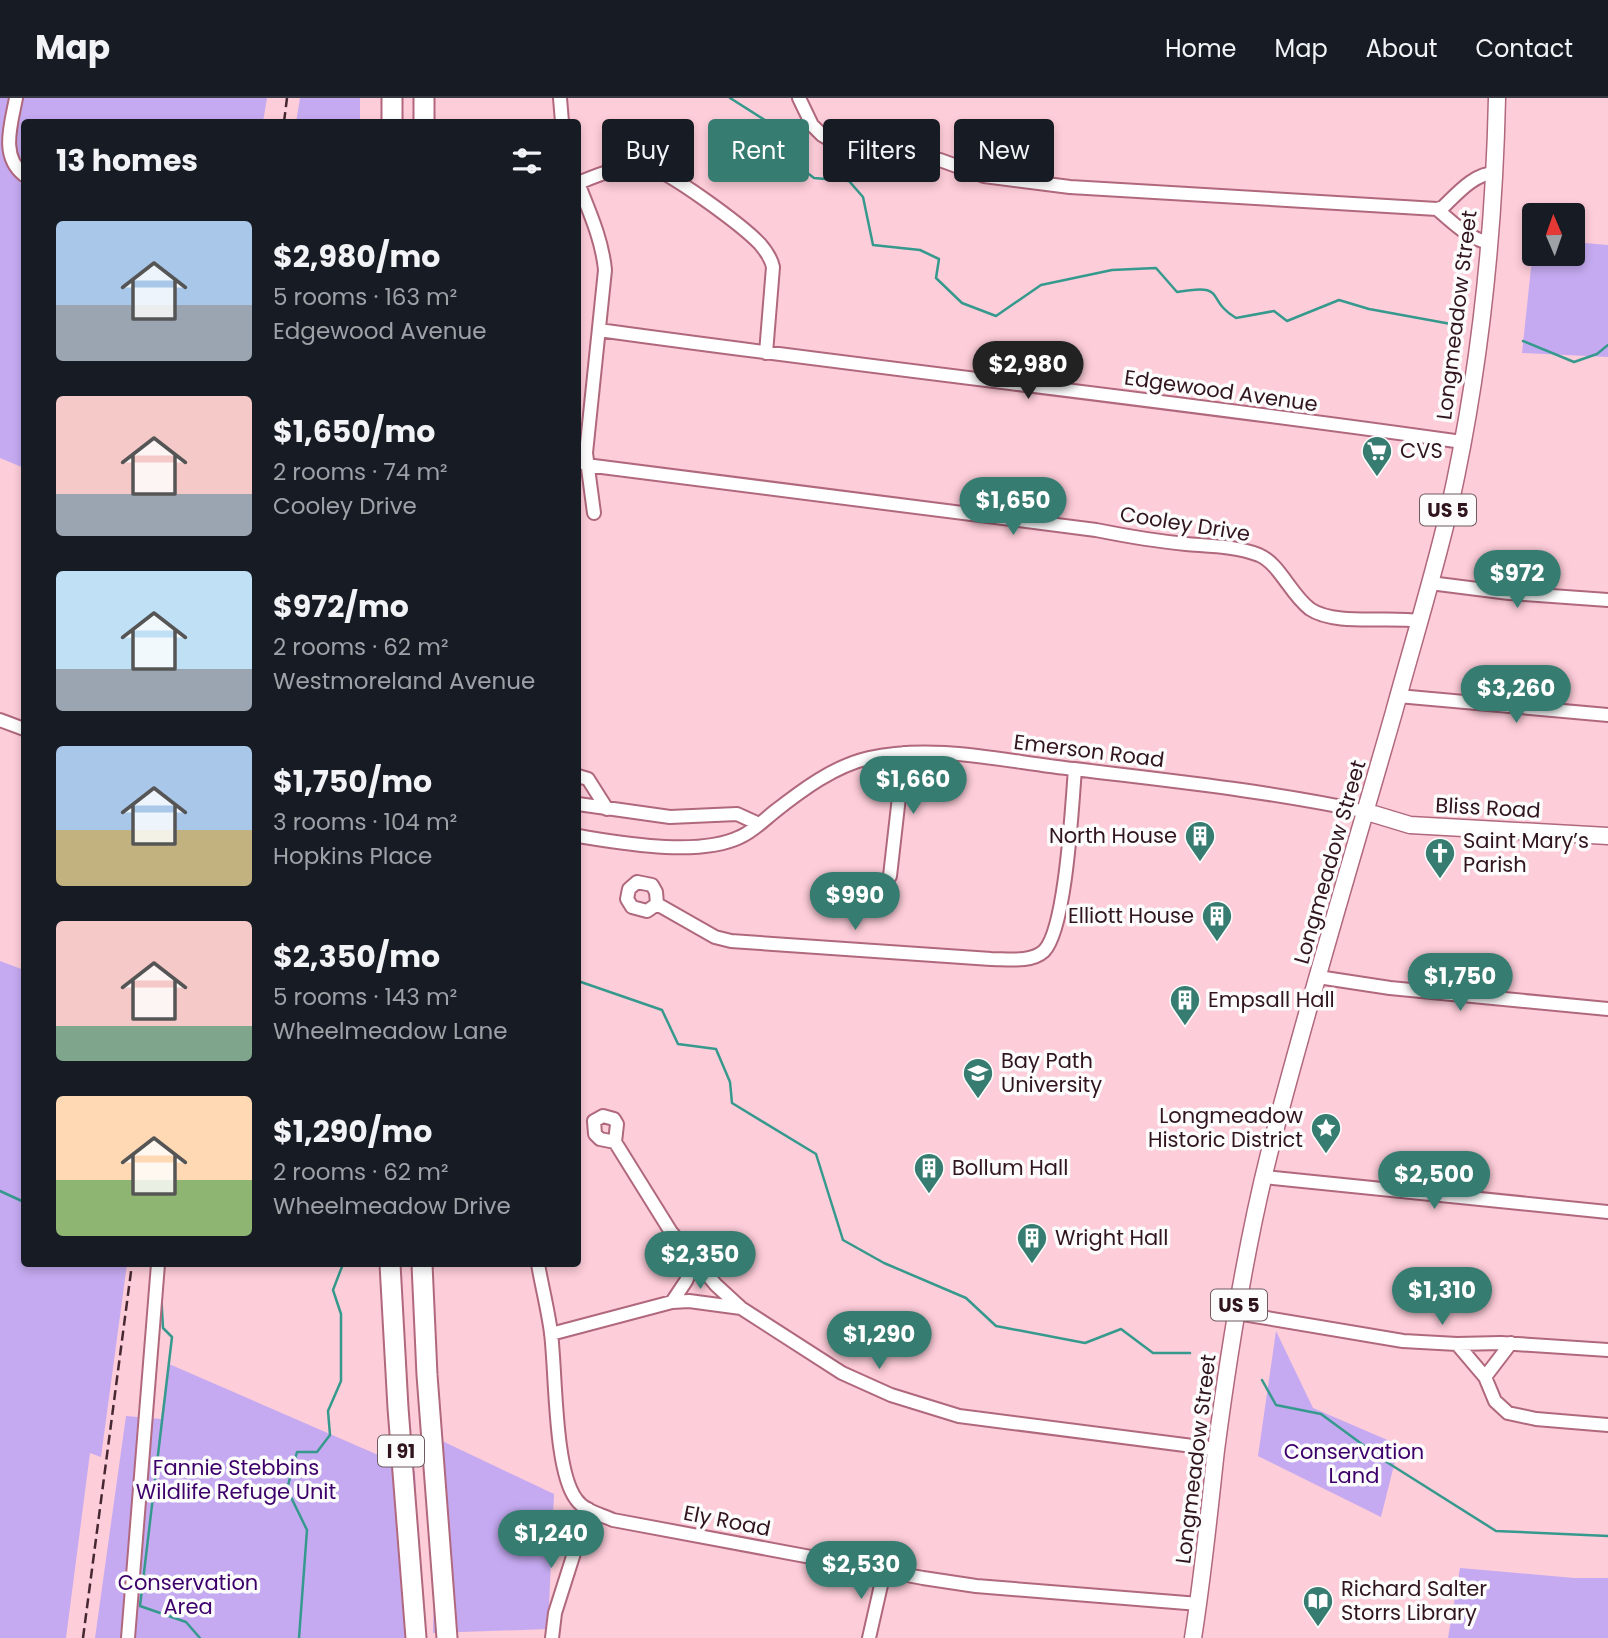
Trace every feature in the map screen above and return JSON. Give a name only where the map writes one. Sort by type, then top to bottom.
[{"type":"highway","points":[[392,119],[393,98]]},
{"type":"highway","points":[[424,98],[424,119]]},
{"type":"highway","name":"I 91","points":[[390,1267],[397,1396],[416,1638]]},
{"type":"highway","name":"I 91","points":[[422,1267],[427,1375],[447,1638]]},
{"type":"main road","name":"Longmeadow Street","points":[[1193,1638],[1216,1449],[1237,1313],[1264,1177],[1420,621],[1448,512],[1462,442],[1478,341],[1489,243],[1497,98]]},
{"type":"main road","name":"Bliss Road","points":[[1367,812],[1410,825],[1608,836]]},
{"type":"street","points":[[16,98],[8,141],[9,154],[16,169],[21,173]]},
{"type":"street","points":[[560,98],[562,119]]},
{"type":"street","points":[[799,98],[812,125],[822,135],[841,146],[875,155],[940,160],[984,176],[1070,187],[1437,209],[1472,182],[1494,173]]},
{"type":"street","points":[[581,182],[632,166],[654,168],[684,185],[758,242],[773,267],[766,353]]},
{"type":"street","points":[[581,191],[604,256],[604,287],[586,465],[594,513]]},
{"type":"street","points":[[1437,209],[1465,233],[1489,243]]},
{"type":"street","name":"Edgewood Avenue","points":[[599,330],[1124,396],[1462,442]]},
{"type":"street","name":"Cooley Drive","points":[[586,465],[1096,530],[1150,540],[1227,547],[1266,559],[1297,598],[1322,615],[1341,619],[1387,618],[1420,621]]},
{"type":"street","points":[[1430,583],[1509,593],[1608,600]]},
{"type":"street","points":[[1398,696],[1608,715]]},
{"type":"street","points":[[0,720],[21,728]]},
{"type":"street","points":[[890,876],[904,753]]},
{"type":"street","name":"Emerson Road","points":[[581,836],[678,848],[731,841],[746,834],[805,789],[833,772],[869,758],[904,753],[966,756],[1126,774],[1286,796],[1367,812]]},
{"type":"street","points":[[657,904],[715,937],[731,941],[991,959],[1016,960],[1038,955],[1050,943],[1060,904],[1075,769]]},
{"type":"street","points":[[581,776],[592,783],[607,809]]},
{"type":"street","points":[[581,805],[670,817],[737,814],[759,824]]},
{"type":"street","points":[[1318,977],[1449,995],[1608,1009]]},
{"type":"street","points":[[615,1142],[659,1214],[716,1285],[741,1308],[842,1373],[931,1409],[1010,1424],[1216,1449]]},
{"type":"street","points":[[1264,1177],[1608,1212]]},
{"type":"street","points":[[672,1302],[687,1281],[695,1260]]},
{"type":"street","points":[[128,1638],[158,1267]]},
{"type":"street","points":[[539,1267],[551,1334],[557,1409],[567,1477],[576,1500],[588,1509],[555,1613],[552,1638]]},
{"type":"street","points":[[551,1334],[672,1302],[688,1301],[741,1308]]},
{"type":"street","points":[[1237,1313],[1403,1341],[1510,1343],[1608,1350]]},
{"type":"street","points":[[1485,1377],[1510,1343]]},
{"type":"street","points":[[1457,1344],[1485,1377],[1492,1397],[1508,1413],[1536,1419],[1608,1425]]},
{"type":"street","name":"Ely Road","points":[[588,1509],[613,1520],[760,1546],[884,1572],[976,1586],[1199,1604]]},
{"type":"street","points":[[869,1638],[884,1572]]},
{"type":"green space","points":[[0,98],[267,98],[264,119],[21,119],[21,467],[0,458]]},
{"type":"green space","points":[[300,98],[360,98],[360,119],[296,119]]},
{"type":"green space","points":[[1586,243],[1608,245],[1608,357],[1522,353],[1531,266],[1586,266]]},
{"type":"green space","points":[[0,961],[21,969],[21,1267],[127,1267],[101,1457],[90,1453],[66,1638],[0,1638]]},
{"type":"green space","name":"Conservation Land","points":[[1276,1331],[1313,1408],[1399,1445],[1381,1517],[1258,1456]]},
{"type":"green space","points":[[169,1364],[415,1471],[421,1638],[95,1638],[126,1416],[161,1419]]},
{"type":"green space","points":[[438,1439],[554,1494],[548,1629],[433,1633]]},
{"type":"green space","points":[[1460,1568],[1574,1578],[1608,1578],[1608,1638],[1448,1638]]},
{"type":"waterway","points":[[730,98],[768,122],[762,138],[814,178],[849,181],[863,197],[873,245],[920,250],[939,259],[936,278],[962,303],[996,316],[1041,285],[1112,270],[1156,268],[1177,292],[1210,291],[1226,311],[1236,318],[1274,311],[1287,321],[1339,300],[1369,309],[1451,324]]},
{"type":"waterway","points":[[1523,341],[1574,362],[1597,354],[1608,345]]},
{"type":"waterway","points":[[581,982],[662,1010],[678,1044],[716,1049],[730,1082],[732,1103],[816,1154],[843,1240],[884,1263],[966,1298],[996,1326],[1085,1343],[1121,1329],[1153,1353],[1190,1353]]},
{"type":"waterway","points":[[0,1191],[21,1201]]},
{"type":"waterway","points":[[299,1638],[307,1530],[287,1489],[297,1452],[317,1452],[330,1435],[328,1411],[341,1381],[341,1314],[333,1290],[342,1267]]},
{"type":"waterway","points":[[161,1292],[163,1328],[172,1337],[140,1606],[186,1622],[200,1638]]},
{"type":"waterway","points":[[1262,1380],[1276,1405],[1321,1414],[1385,1461],[1496,1531],[1608,1536]]},
{"type":"railway","points":[[284,119],[287,98]]},
{"type":"railway","points":[[83,1638],[132,1267]]},
{"type":"place","name":"CVS","points":[[1377,478]]},
{"type":"place","name":"North House","points":[[1200,863]]},
{"type":"place","name":"Saint Mary’s Parish","points":[[1440,880]]},
{"type":"place","name":"Elliott House","points":[[1217,943]]},
{"type":"place","name":"Empsall Hall","points":[[1185,1027]]},
{"type":"place","name":"Bay Path University","points":[[978,1100]]},
{"type":"place","name":"Longmeadow Historic District","points":[[1326,1155]]},
{"type":"place","name":"Bollum Hall","points":[[929,1195]]},
{"type":"place","name":"Wright Hall","points":[[1032,1265]]},
{"type":"place","name":"Richard Salter Storrs Library","points":[[1318,1628]]},
{"type":"park label","name":"Fannie Stebbins Wildlife Refuge Unit","points":[[236,1480]]},
{"type":"park label","name":"Conservation Area","points":[[188,1595]]}]
